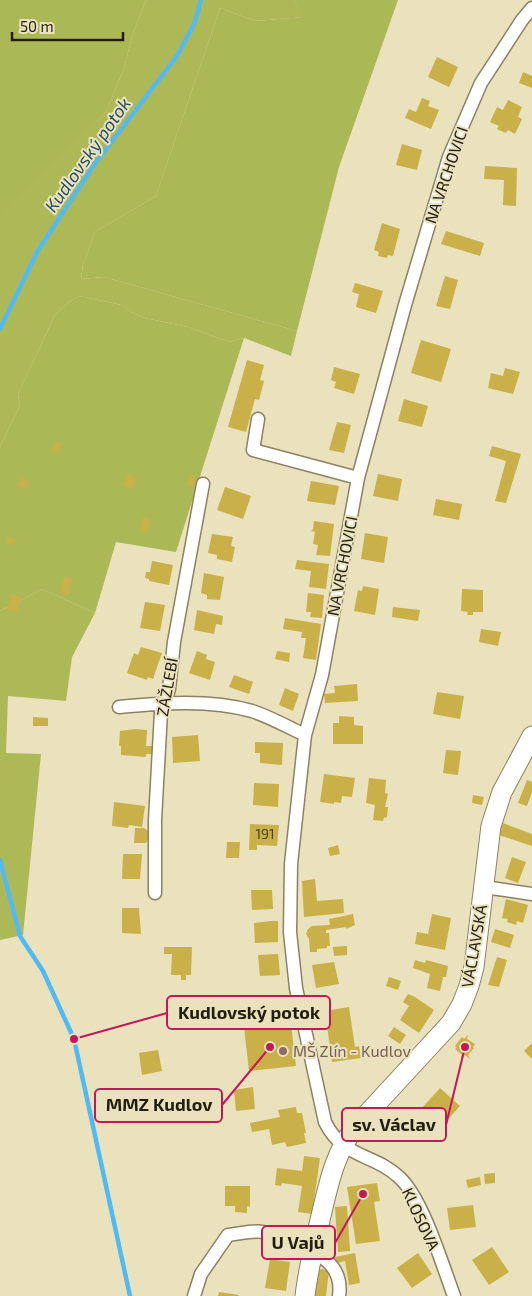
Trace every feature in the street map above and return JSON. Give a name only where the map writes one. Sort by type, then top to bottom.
[{"type":"street","name":"NA VRCHOVICI","points":[[343,1145],[330,1131],[322,1111],[296,988],[290,932],[291,864],[305,734],[322,675],[358,478],[405,305],[449,157],[481,83],[522,20],[532,8]]},
{"type":"street","points":[[258,419],[253,450],[358,478]]},
{"type":"street","name":"ZÁŽLEBÍ","points":[[155,893],[155,820],[161,712],[169,689],[174,642],[203,484]]},
{"type":"street","points":[[119,707],[164,703],[213,704],[252,712],[305,734]]},
{"type":"street","name":"VÁCLAVSKÁ","points":[[305,1296],[312,1251],[331,1174],[343,1145],[356,1126],[451,1023],[462,1004],[474,966],[491,826],[502,792],[532,736]]},
{"type":"street","points":[[484,888],[532,894]]},
{"type":"street","name":"KLOSOVA","points":[[343,1145],[384,1166],[406,1184],[426,1222],[454,1296]]},
{"type":"street","points":[[194,1296],[201,1274],[228,1235],[263,1231],[312,1251],[333,1265],[337,1272],[339,1296]]},
{"type":"green space","points":[[0,0],[146,0],[133,33],[124,68],[106,112],[0,221]]},
{"type":"green space","points":[[146,0],[294,0],[304,17],[255,21],[220,8],[156,196],[95,232],[83,265],[81,279],[104,277],[297,331],[291,356],[244,338],[229,342],[188,327],[145,318],[131,312],[122,305],[79,296],[69,302],[55,315],[18,394],[20,405],[0,447],[0,221],[12,202],[106,112],[124,68],[133,33]]},
{"type":"green space","points":[[294,0],[398,0],[339,167],[297,331],[104,277],[81,279],[83,265],[95,232],[156,196],[220,8],[255,21],[303,17]]},
{"type":"green space","points":[[79,296],[122,305],[131,312],[145,318],[188,327],[229,342],[244,338],[176,552],[116,542],[95,613],[42,589],[0,611],[0,447],[20,405],[18,394],[55,315],[69,302]]},
{"type":"green space","points":[[42,589],[95,613],[72,657],[66,701],[8,696],[6,753],[41,754],[23,935],[0,940],[0,611]]},
{"type":"building","points":[[437,57],[458,67],[449,87],[428,77]]},
{"type":"building","points":[[523,72],[532,76],[532,88],[519,83]]},
{"type":"building","points":[[422,98],[430,101],[428,106],[439,110],[431,129],[405,118],[409,109],[416,112]]},
{"type":"building","points":[[508,100],[522,107],[518,117],[522,119],[515,134],[508,130],[506,133],[497,129],[499,126],[490,122],[497,107],[503,110]]},
{"type":"building","points":[[402,144],[422,150],[417,170],[396,165]]},
{"type":"building","points":[[485,166],[517,168],[516,206],[503,205],[504,180],[484,179]]},
{"type":"building","points":[[382,223],[400,229],[393,256],[388,255],[387,258],[378,256],[379,252],[374,250]]},
{"type":"building","points":[[446,231],[484,243],[480,256],[441,244]]},
{"type":"building","points":[[445,276],[458,280],[450,309],[436,306]]},
{"type":"building","points":[[355,283],[383,291],[376,313],[356,307],[359,294],[352,292]]},
{"type":"building","points":[[421,340],[451,349],[441,382],[411,373]]},
{"type":"building","points":[[247,360],[264,365],[260,380],[264,381],[259,400],[255,399],[246,432],[228,427]]},
{"type":"building","points":[[334,367],[360,374],[354,394],[334,388],[336,382],[331,380]]},
{"type":"building","points":[[505,368],[520,372],[513,394],[488,388],[491,373],[503,376]]},
{"type":"building","points":[[404,399],[428,406],[422,427],[398,421]]},
{"type":"building","points":[[337,422],[351,425],[344,453],[329,450]]},
{"type":"building","points":[[55,441],[62,444],[59,453],[52,451]]},
{"type":"building","points":[[492,446],[521,454],[506,503],[495,501],[506,461],[489,456]]},
{"type":"building","points":[[128,474],[137,477],[133,489],[124,486]]},
{"type":"building","points":[[378,474],[402,479],[398,501],[373,496]]},
{"type":"building","points":[[190,475],[196,476],[194,487],[188,486]]},
{"type":"building","points":[[21,478],[29,481],[26,489],[18,486]]},
{"type":"building","points":[[311,481],[339,486],[335,505],[307,501]]},
{"type":"building","points":[[225,487],[251,496],[243,519],[217,510]]},
{"type":"building","points":[[436,499],[462,504],[459,520],[433,515]]},
{"type":"building","points":[[143,517],[151,519],[148,532],[140,530]]},
{"type":"building","points":[[314,521],[334,524],[330,556],[316,555],[318,545],[313,544],[315,532],[311,531]]},
{"type":"building","points":[[365,533],[388,537],[384,563],[361,559]]},
{"type":"building","points":[[212,534],[233,537],[231,546],[235,547],[232,562],[217,559],[217,555],[208,553]]},
{"type":"building","points":[[8,537],[16,539],[15,545],[6,543]]},
{"type":"building","points":[[297,560],[329,564],[326,589],[309,587],[311,571],[295,569]]},
{"type":"building","points":[[152,561],[173,565],[169,585],[149,581],[149,579],[145,578],[146,572],[150,572]]},
{"type":"building","points":[[204,573],[224,577],[220,600],[207,599],[207,595],[201,593]]},
{"type":"building","points":[[64,576],[72,579],[68,595],[60,592]]},
{"type":"building","points":[[363,586],[379,589],[375,615],[354,611],[358,590],[362,591]]},
{"type":"building","points":[[462,589],[483,590],[483,612],[473,612],[473,615],[467,615],[468,612],[461,611]]},
{"type":"building","points":[[308,593],[324,595],[322,618],[310,617],[311,612],[306,612]]},
{"type":"building","points":[[11,594],[21,596],[18,612],[7,610]]},
{"type":"building","points":[[145,602],[165,605],[160,631],[140,628]]},
{"type":"building","points":[[393,607],[420,610],[418,621],[392,617]]},
{"type":"building","points":[[197,610],[223,616],[222,625],[216,624],[214,634],[194,630]]},
{"type":"building","points":[[285,618],[321,624],[316,660],[303,658],[306,638],[301,638],[302,632],[283,629]]},
{"type":"building","points":[[481,629],[501,632],[498,646],[479,642]]},
{"type":"building","points":[[141,647],[162,653],[153,679],[148,677],[147,680],[127,673],[134,653],[138,655]]},
{"type":"building","points":[[197,651],[207,655],[206,659],[215,662],[210,680],[189,673]]},
{"type":"building","points":[[277,651],[290,653],[289,662],[275,659]]},
{"type":"building","points":[[234,675],[253,682],[249,694],[229,687]]},
{"type":"building","points":[[357,684],[358,701],[325,703],[324,694],[335,693],[334,686]]},
{"type":"building","points":[[285,688],[299,694],[293,711],[279,705]]},
{"type":"building","points":[[437,692],[464,696],[460,719],[433,714]]},
{"type":"building","points":[[339,716],[354,717],[354,725],[363,726],[363,744],[333,744],[333,723],[339,723]]},
{"type":"building","points":[[33,717],[48,718],[48,726],[33,726]]},
{"type":"building","points":[[147,730],[146,746],[153,746],[153,754],[146,754],[146,757],[121,755],[121,746],[119,746],[120,731]]},
{"type":"building","points":[[198,735],[200,761],[173,763],[172,737]]},
{"type":"building","points":[[255,742],[283,743],[282,765],[260,763],[260,753],[255,753]]},
{"type":"building","points":[[446,750],[461,751],[458,775],[443,773]]},
{"type":"building","points":[[324,774],[355,778],[352,797],[342,796],[341,803],[320,802]]},
{"type":"building","points":[[369,778],[386,780],[385,793],[388,794],[385,807],[388,807],[387,817],[383,821],[373,820],[375,805],[366,803]]},
{"type":"building","points":[[527,780],[532,782],[532,792],[527,806],[518,803]]},
{"type":"building","points":[[254,783],[279,784],[278,807],[253,805]]},
{"type":"building","points":[[473,795],[484,797],[482,805],[472,803]]},
{"type":"building","points":[[114,802],[145,806],[142,827],[129,825],[128,828],[112,826]]},
{"type":"building","points":[[503,823],[532,834],[532,846],[499,835]]},
{"type":"building","points":[[250,824],[279,825],[277,846],[257,845],[257,850],[249,850]]},
{"type":"building","points":[[135,828],[144,828],[151,833],[146,843],[134,843]]},
{"type":"building","points":[[227,842],[240,842],[239,858],[226,858]]},
{"type":"building","points":[[338,845],[340,854],[330,856],[328,848]]},
{"type":"building","points":[[123,854],[142,854],[140,879],[122,879]]},
{"type":"building","points":[[512,857],[526,862],[518,883],[505,878]]},
{"type":"building","points":[[315,879],[317,901],[343,899],[344,913],[304,917],[302,881]]},
{"type":"building","points":[[251,890],[272,890],[273,909],[252,910]]},
{"type":"building","points":[[506,899],[528,905],[523,923],[517,921],[516,925],[507,922],[508,919],[502,918]]},
{"type":"building","points":[[122,908],[139,908],[141,934],[122,933]]},
{"type":"building","points":[[353,914],[355,925],[346,929],[346,927],[326,930],[326,933],[329,933],[330,946],[317,949],[317,952],[310,952],[309,939],[306,934],[308,929],[312,926],[330,925],[329,919]]},
{"type":"building","points":[[432,914],[451,918],[445,950],[415,944],[417,932],[428,934]]},
{"type":"building","points":[[278,921],[278,942],[255,943],[254,923]]},
{"type":"building","points":[[495,929],[514,935],[510,948],[491,942]]},
{"type":"building","points":[[347,946],[347,955],[334,956],[333,947]]},
{"type":"building","points":[[164,947],[192,947],[191,975],[186,975],[186,980],[181,980],[181,975],[171,975],[172,954],[164,954]]},
{"type":"building","points":[[278,954],[280,975],[260,976],[258,955]]},
{"type":"building","points":[[497,957],[507,960],[499,987],[488,985]]},
{"type":"building","points":[[415,960],[425,963],[426,960],[448,966],[440,991],[427,988],[430,974],[413,968]]},
{"type":"building","points":[[334,962],[339,984],[316,988],[312,965]]},
{"type":"building","points":[[389,977],[401,981],[398,990],[386,986]]},
{"type":"building","points":[[408,994],[434,1010],[419,1033],[400,1020],[409,1006],[403,1002]]},
{"type":"building","points":[[349,1007],[355,1047],[359,1046],[361,1058],[332,1062],[325,1011]]},
{"type":"building","points":[[291,1024],[296,1066],[249,1071],[244,1028]]},
{"type":"building","points":[[394,1027],[406,1035],[400,1044],[388,1036]]},
{"type":"building","points":[[468,1035],[467,1039],[475,1044],[474,1048],[468,1055],[470,1059],[465,1055],[461,1059],[462,1055],[455,1049],[457,1048],[455,1046],[462,1037],[464,1039]]},
{"type":"building","points":[[532,1043],[532,1059],[524,1051]]},
{"type":"building","points":[[158,1050],[162,1071],[142,1075],[139,1053]]},
{"type":"building","points":[[253,1087],[255,1109],[236,1111],[234,1090]]},
{"type":"building","points":[[440,1088],[460,1106],[442,1126],[422,1108]]},
{"type":"building","points":[[296,1107],[297,1113],[302,1113],[306,1143],[287,1147],[285,1142],[272,1145],[269,1129],[252,1132],[250,1123],[280,1117],[278,1110]]},
{"type":"building","points":[[304,1156],[320,1158],[312,1214],[298,1212],[302,1186],[282,1183],[281,1186],[275,1185],[277,1168],[302,1171]]},
{"type":"building","points":[[495,1173],[495,1183],[485,1184],[484,1174]]},
{"type":"building","points":[[480,1177],[481,1185],[468,1188],[466,1180]]},
{"type":"building","points":[[377,1183],[380,1201],[374,1202],[380,1241],[356,1244],[347,1187]]},
{"type":"building","points":[[225,1186],[250,1186],[250,1207],[247,1206],[247,1213],[235,1212],[235,1206],[225,1206]]},
{"type":"building","points":[[473,1205],[476,1227],[450,1230],[447,1208]]},
{"type":"building","points":[[347,1206],[350,1251],[338,1252],[335,1207]]},
{"type":"building","points":[[492,1247],[509,1272],[489,1285],[472,1260]]},
{"type":"building","points":[[355,1253],[360,1283],[349,1285],[345,1261],[337,1263],[335,1257]]},
{"type":"building","points":[[418,1253],[432,1274],[412,1288],[397,1268]]},
{"type":"building","points":[[270,1259],[290,1262],[286,1291],[265,1288]]},
{"type":"building","points":[[319,1269],[329,1270],[326,1296],[315,1296]]},
{"type":"building","points":[[219,1292],[239,1295],[218,1296]]},
{"type":"waterway","name":"Kudlovský potok","points":[[0,329],[37,252],[94,165],[177,56],[195,22],[201,0]]},
{"type":"waterway","name":"Kudlovský potok","points":[[0,860],[20,936],[43,971],[74,1039],[130,1296]]},
{"type":"place","name":"Kudlovský potok","points":[[74,1039]]},
{"type":"place","name":"MMZ Kudlov","points":[[270,1047]]},
{"type":"place","name":"sv. Václav","points":[[465,1047]]},
{"type":"place","name":"MŠ Zlín - Kudlov","points":[[283,1051]]},
{"type":"place","name":"U Vajů","points":[[363,1194]]}]
